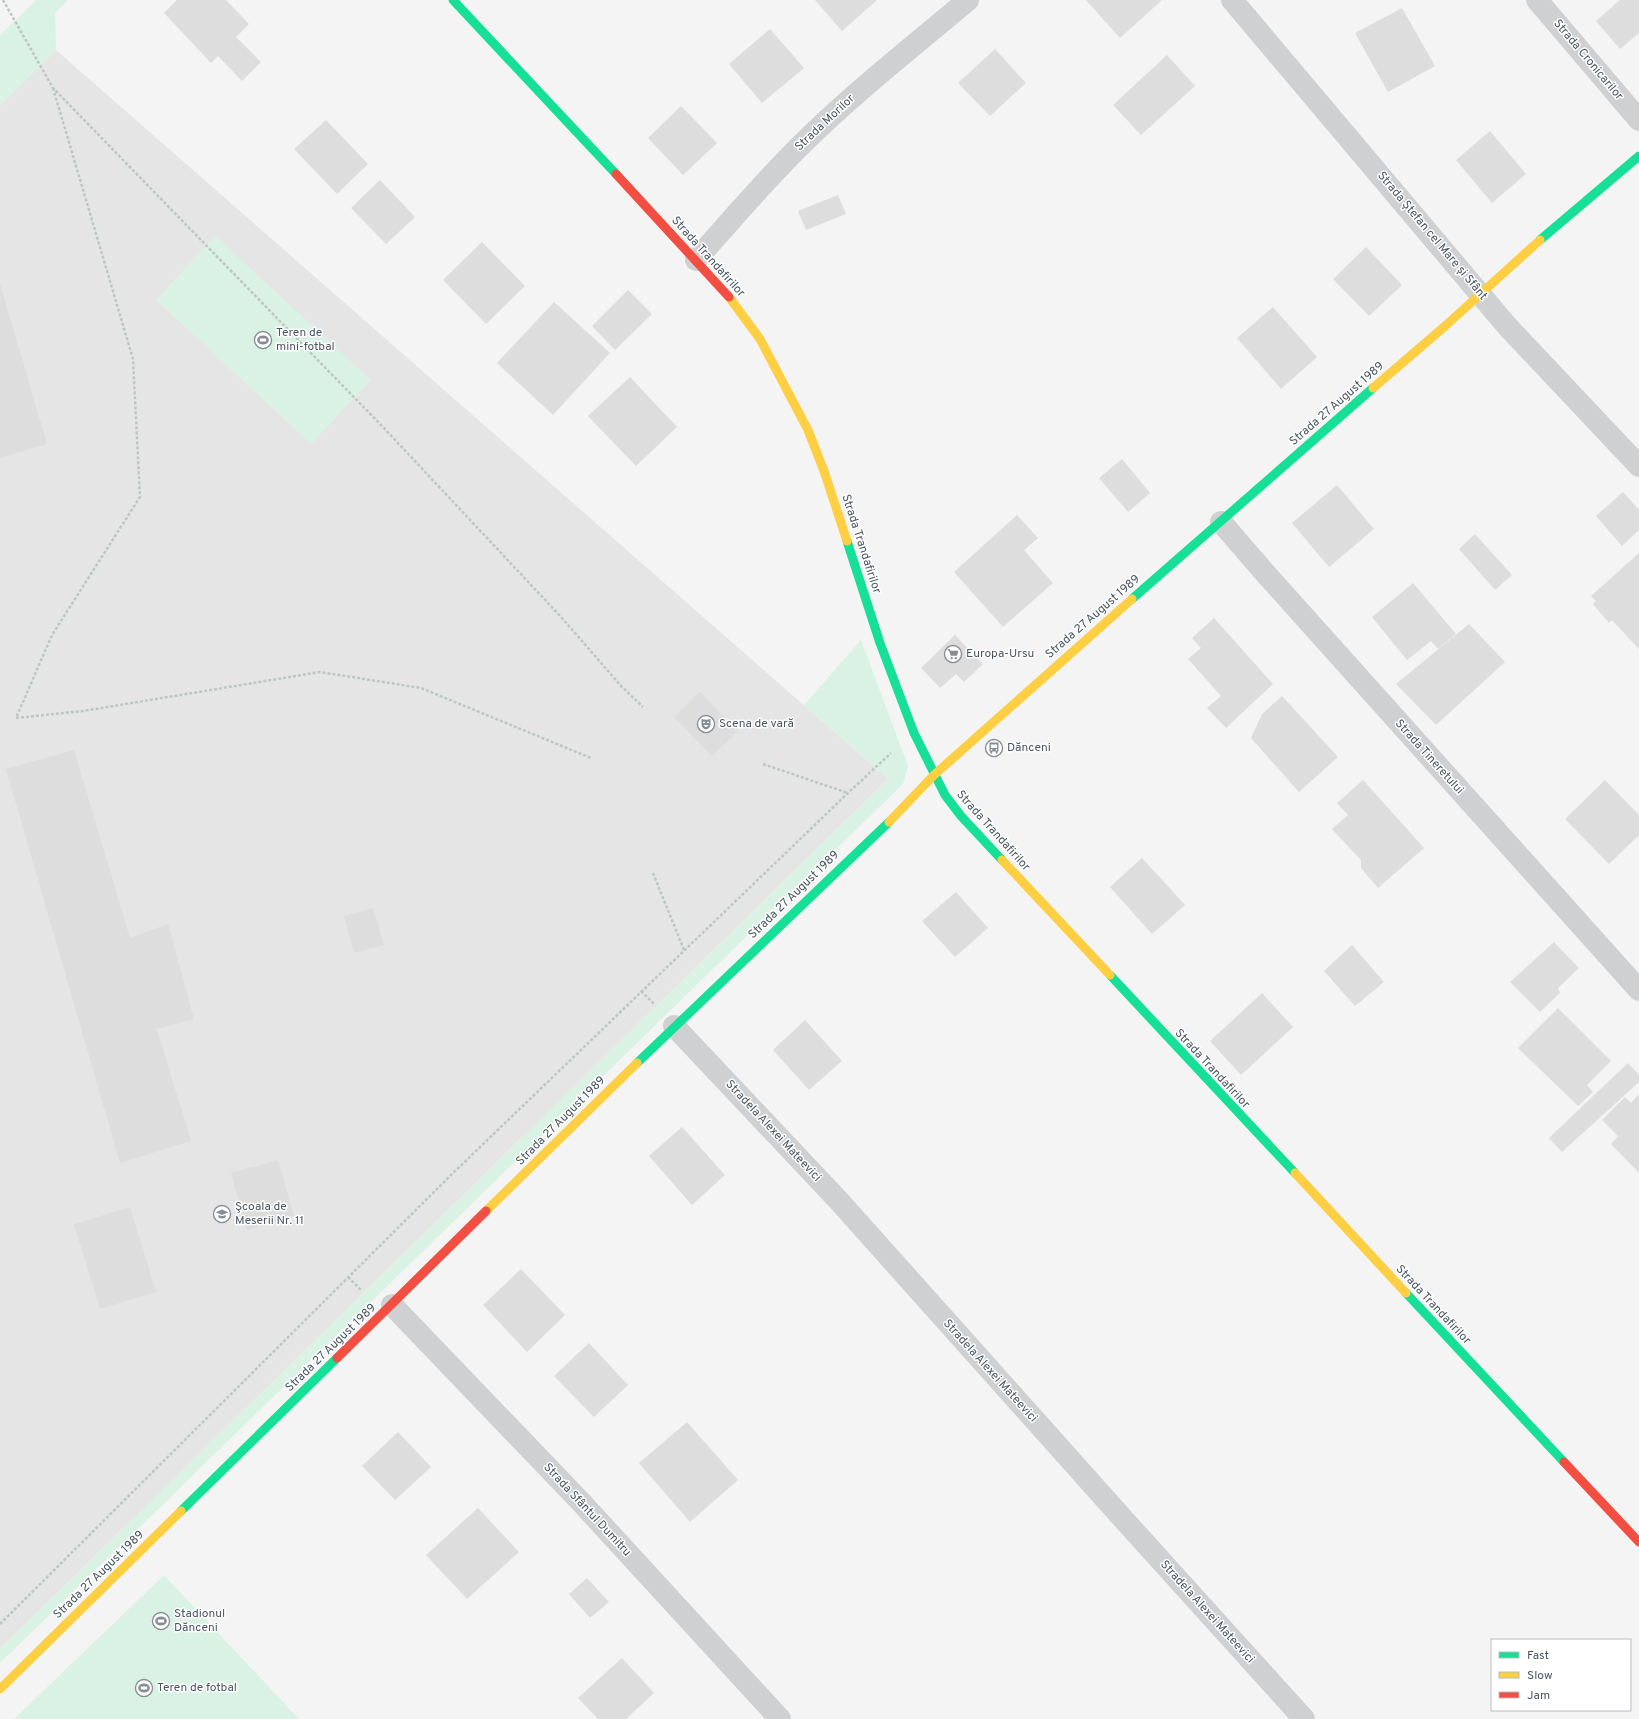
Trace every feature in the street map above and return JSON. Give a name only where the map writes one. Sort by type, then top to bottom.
[{"type":"street","name":"Strada Trandafirilor","points":[[453,0],[696,260],[736,305],[760,339],[808,430],[824,471],[880,643],[914,733],[945,795],[966,822],[1639,1542]]},
{"type":"street","name":"Strada Morilor","points":[[696,260],[739,211],[799,147],[870,82],[968,0]]},
{"type":"street","name":"Strada Ștefan cel Mare și Sfânt","points":[[1232,0],[1507,326],[1639,466]]},
{"type":"street","name":"Strada Cronicarilor","points":[[1537,0],[1639,120]]},
{"type":"street","name":"Strada 27 August 1989","points":[[0,1689],[674,1026],[905,806],[934,775],[1027,690],[1444,327],[1521,256],[1639,156]]},
{"type":"street","name":"Strada Tineretului","points":[[1220,522],[1639,990]]},
{"type":"street","name":"Stradela Alexei Mateevici","points":[[674,1026],[839,1202],[1114,1510],[1304,1719]]},
{"type":"street","name":"Strada Sfântul Dumitru","points":[[392,1305],[580,1502],[780,1719]]},
{"type":"path","points":[[3,0],[53,88],[133,359],[140,497],[52,635],[16,718],[83,711],[320,672],[421,688],[591,758]]},
{"type":"path","points":[[53,88],[382,426],[562,618],[622,687],[643,707]]},
{"type":"path","points":[[0,1624],[446,1180],[848,793],[914,733]]},
{"type":"path","points":[[763,764],[848,793]]},
{"type":"path","points":[[652,873],[684,950]]},
{"type":"shaded area","name":"Şcoala de Meserii Nr. 11","points":[[56,50],[888,779],[0,1649],[0,105]]},
{"type":"green space","points":[[36,0],[68,0],[55,13],[56,50],[0,105],[0,35]]},
{"type":"green space","name":"Teren de mini-fotbal","points":[[215,236],[371,380],[311,444],[156,300]]},
{"type":"green space","points":[[861,640],[908,766],[903,784],[0,1663],[0,1649],[888,779],[804,705]]},
{"type":"green space","name":"Stadionul Dănceni","points":[[164,1575],[299,1719],[14,1719]]},
{"type":"building","points":[[177,0],[226,0],[249,24],[236,37],[261,62],[242,81],[218,56],[211,63],[164,13]]},
{"type":"building","points":[[815,0],[877,0],[842,31]]},
{"type":"building","points":[[1086,0],[1162,0],[1120,38]]},
{"type":"building","points":[[1620,0],[1639,0],[1639,33],[1620,49],[1596,21]]},
{"type":"building","points":[[1402,8],[1435,66],[1388,92],[1355,33]]},
{"type":"building","points":[[770,29],[804,68],[762,103],[729,64]]},
{"type":"building","points":[[995,49],[1026,83],[990,116],[958,83]]},
{"type":"building","points":[[1167,55],[1195,86],[1141,135],[1113,105]]},
{"type":"building","points":[[681,106],[717,143],[683,175],[648,138]]},
{"type":"building","points":[[326,120],[368,164],[337,194],[294,149]]},
{"type":"building","points":[[1490,131],[1526,174],[1492,203],[1456,160]]},
{"type":"building","points":[[380,180],[415,217],[386,244],[351,208]]},
{"type":"building","points":[[838,195],[846,214],[806,230],[798,211]]},
{"type":"building","points":[[482,242],[525,286],[486,324],[443,280]]},
{"type":"building","points":[[1366,247],[1402,285],[1369,316],[1333,279]]},
{"type":"building","points":[[0,284],[47,444],[0,458]]},
{"type":"building","points":[[628,290],[652,314],[615,350],[592,326]]},
{"type":"building","points":[[554,302],[610,353],[553,415],[497,363]]},
{"type":"building","points":[[1273,307],[1317,357],[1281,389],[1237,338]]},
{"type":"building","points":[[630,377],[677,427],[636,466],[588,416]]},
{"type":"building","points":[[1122,459],[1150,493],[1128,512],[1099,478]]},
{"type":"building","points":[[1337,485],[1374,529],[1329,567],[1292,523]]},
{"type":"building","points":[[1623,492],[1639,510],[1639,530],[1622,546],[1596,516]]},
{"type":"building","points":[[1017,515],[1038,538],[1024,550],[1053,583],[1003,627],[954,572]]},
{"type":"building","points":[[1475,534],[1512,575],[1495,590],[1459,549]]},
{"type":"building","points":[[1639,553],[1639,649],[1612,620],[1609,623],[1593,604],[1596,601],[1591,596]]},
{"type":"building","points":[[1413,583],[1456,634],[1438,649],[1431,641],[1407,660],[1372,617]]},
{"type":"building","points":[[1214,618],[1273,684],[1226,728],[1207,708],[1221,696],[1188,659],[1201,648],[1192,638]]},
{"type":"building","points":[[1469,624],[1505,662],[1436,725],[1396,684]]},
{"type":"building","points":[[955,635],[983,664],[964,682],[956,674],[940,688],[921,668]]},
{"type":"building","name":"Scena de vară","points":[[700,692],[738,731],[712,756],[674,717]]},
{"type":"building","points":[[1282,696],[1338,757],[1299,792],[1251,738],[1262,714]]},
{"type":"building","points":[[74,750],[130,938],[168,924],[194,1019],[157,1029],[191,1141],[120,1163],[6,769]]},
{"type":"building","points":[[1363,780],[1424,848],[1378,888],[1361,868],[1361,860],[1332,829],[1348,815],[1337,803]]},
{"type":"building","points":[[1605,780],[1639,815],[1639,835],[1609,864],[1565,819]]},
{"type":"building","points":[[1142,858],[1185,905],[1152,934],[1110,887]]},
{"type":"building","points":[[956,892],[988,928],[955,957],[922,921]]},
{"type":"building","points":[[373,908],[384,945],[354,953],[344,916]]},
{"type":"building","points":[[1554,942],[1579,968],[1558,988],[1560,993],[1540,1012],[1510,982]]},
{"type":"building","points":[[1352,945],[1384,982],[1355,1006],[1324,971]]},
{"type":"building","points":[[1262,993],[1293,1027],[1241,1075],[1210,1041]]},
{"type":"building","points":[[1558,1008],[1611,1061],[1587,1085],[1593,1092],[1578,1106],[1518,1048]]},
{"type":"building","points":[[805,1020],[842,1061],[809,1090],[773,1050]]},
{"type":"building","points":[[1628,1063],[1639,1075],[1639,1082],[1562,1152],[1549,1138]]},
{"type":"building","points":[[1639,1094],[1639,1173],[1611,1144],[1618,1136],[1602,1120],[1625,1097],[1631,1103]]},
{"type":"building","points":[[682,1127],[725,1175],[692,1205],[649,1156]]},
{"type":"building","points":[[278,1160],[294,1216],[247,1230],[231,1173]]},
{"type":"building","points":[[130,1207],[156,1292],[100,1309],[74,1224]]},
{"type":"building","points":[[521,1269],[565,1315],[527,1352],[483,1305]]},
{"type":"building","points":[[589,1343],[628,1385],[594,1417],[554,1376]]},
{"type":"building","points":[[687,1422],[738,1480],[690,1522],[639,1463]]},
{"type":"building","points":[[398,1432],[431,1467],[395,1500],[362,1466]]},
{"type":"building","points":[[478,1508],[519,1552],[467,1599],[426,1555]]},
{"type":"building","points":[[587,1578],[609,1602],[590,1618],[569,1594]]},
{"type":"building","points":[[622,1658],[654,1693],[626,1719],[598,1719],[578,1698]]},
{"type":"traffic: fast","points":[[453,0],[616,174]]},
{"type":"traffic: fast","points":[[1540,240],[1639,156]]},
{"type":"traffic: fast","points":[[1132,599],[1373,388]]},
{"type":"traffic: fast","points":[[847,541],[880,643],[914,733],[945,795],[961,816],[1002,860]]},
{"type":"traffic: fast","points":[[637,1063],[889,822]]},
{"type":"traffic: fast","points":[[1110,975],[1295,1173]]},
{"type":"traffic: fast","points":[[1406,1293],[1564,1462]]},
{"type":"traffic: fast","points":[[181,1511],[337,1358]]},
{"type":"traffic: slow","points":[[1373,388],[1444,327],[1540,240]]},
{"type":"traffic: slow","points":[[729,297],[760,339],[808,430],[824,471],[847,541]]},
{"type":"traffic: slow","points":[[889,822],[934,775],[1132,599]]},
{"type":"traffic: slow","points":[[1002,860],[1110,975]]},
{"type":"traffic: slow","points":[[486,1211],[637,1063]]},
{"type":"traffic: slow","points":[[1295,1173],[1406,1293]]},
{"type":"traffic: slow","points":[[0,1689],[181,1511]]},
{"type":"traffic: jam","points":[[616,174],[729,297]]},
{"type":"traffic: jam","points":[[337,1358],[486,1211]]},
{"type":"traffic: jam","points":[[1564,1462],[1639,1542]]},
{"type":"place","name":"Teren de mini-fotbal","points":[[263,340]]},
{"type":"place","name":"Europa-Ursu","points":[[953,654]]},
{"type":"place","name":"Scena de vară","points":[[706,724]]},
{"type":"place","name":"Dănceni","points":[[994,748]]},
{"type":"place","name":"Şcoala de Meserii Nr. 11","points":[[222,1214]]},
{"type":"place","name":"Stadionul Dănceni","points":[[161,1621]]},
{"type":"place","name":"Teren de fotbal","points":[[144,1688]]}]
